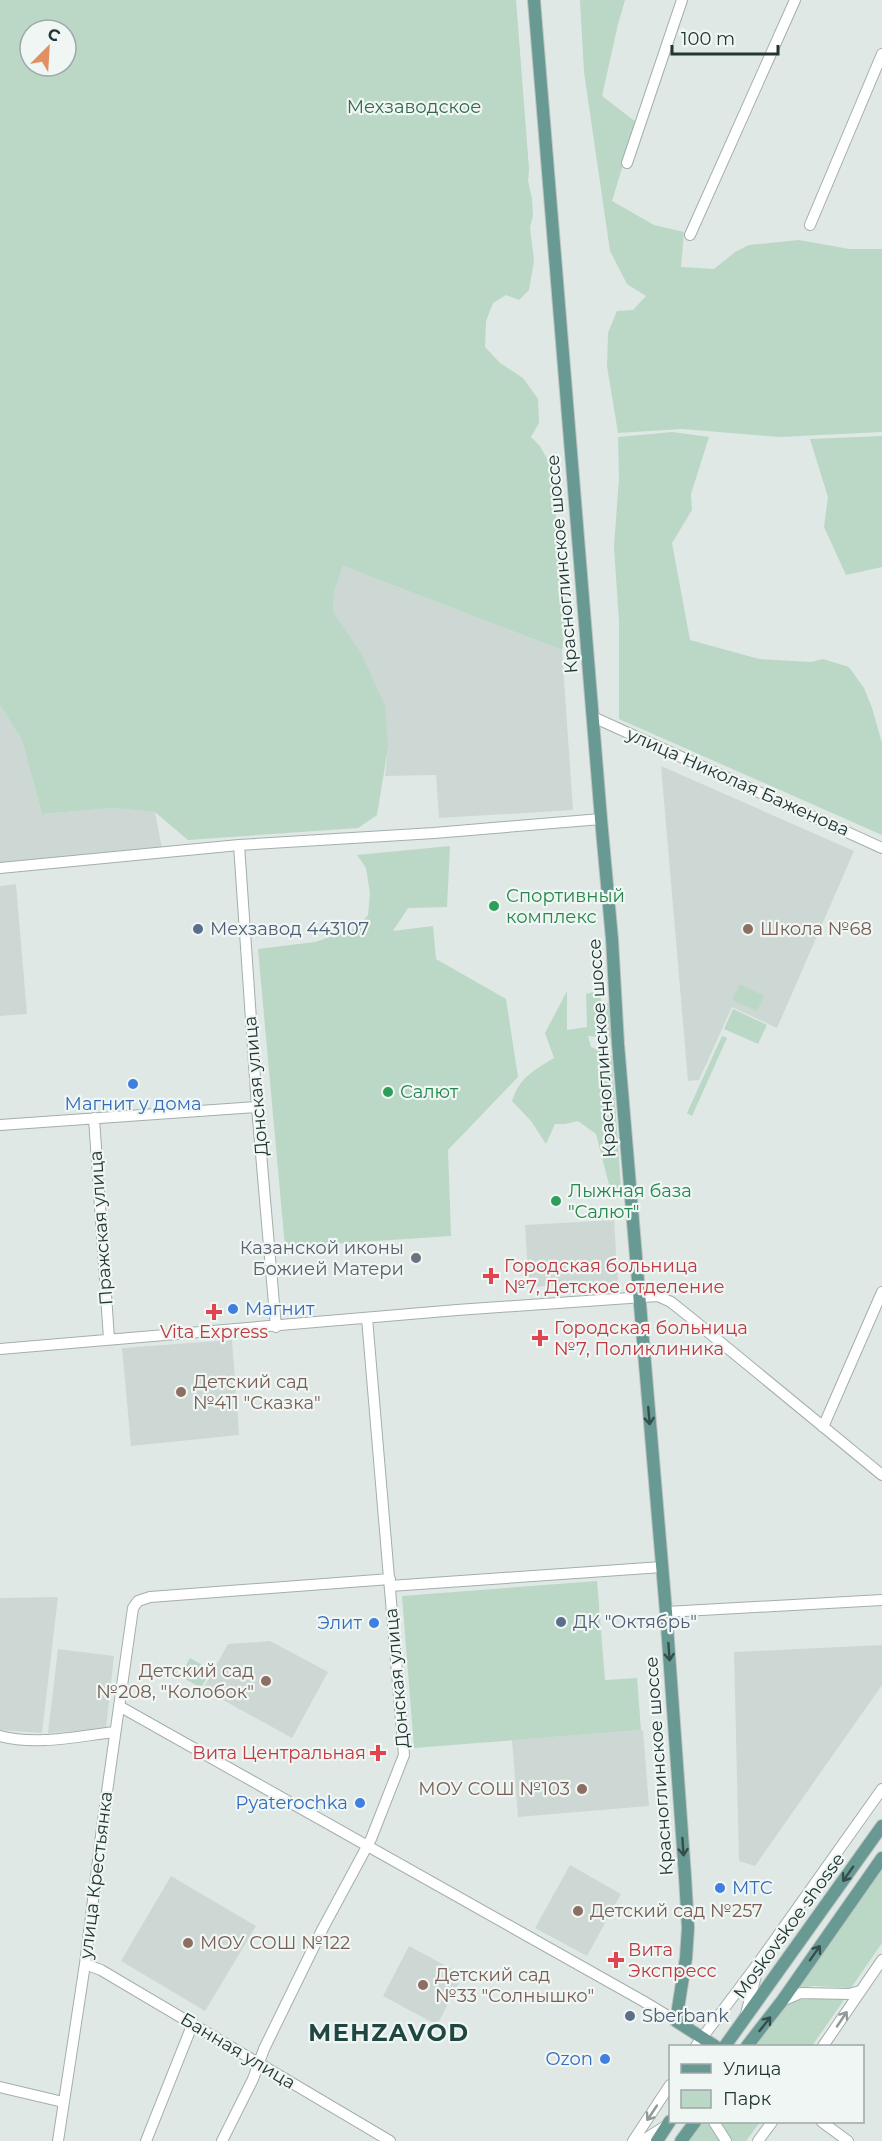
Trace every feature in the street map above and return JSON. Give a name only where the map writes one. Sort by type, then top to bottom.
[{"type":"main road","name":"Красноглинское шоссе","points":[[534,0],[666,1612],[688,1928],[686,1958],[676,2021]]},
{"type":"main road","name":"Moskovskoe shosse","points":[[726,2045],[882,1826]]},
{"type":"main road","name":"Moskovskoe shosse","points":[[748,2045],[782,2001],[882,1858]]},
{"type":"main road","points":[[676,2021],[699,2042]]},
{"type":"main road","points":[[657,2141],[669,2123]]},
{"type":"main road","points":[[681,2141],[694,2123]]},
{"type":"street","points":[[627,163],[682,0]]},
{"type":"street","points":[[690,235],[795,0]]},
{"type":"street","points":[[810,225],[882,54]]},
{"type":"street","name":"улица Николая Баженова","points":[[593,717],[882,848]]},
{"type":"street","points":[[0,868],[239,845],[434,833],[600,819]]},
{"type":"street","name":"Донская улица","points":[[239,845],[276,1326]]},
{"type":"street","points":[[0,1125],[258,1107]]},
{"type":"street","name":"Пражская улица","points":[[94,1118],[109,1339]]},
{"type":"street","points":[[822,1428],[882,1292]]},
{"type":"street","points":[[0,1349],[658,1296],[671,1302],[882,1475]]},
{"type":"street","name":"Донская улица","points":[[222,2141],[323,1928],[367,1845],[404,1755],[367,1318]]},
{"type":"street","points":[[390,1583],[662,1567]]},
{"type":"street","name":"улица Крестьянка","points":[[58,2141],[85,1964],[133,1608],[138,1601],[150,1597],[390,1583]]},
{"type":"street","points":[[666,1612],[882,1600]]},
{"type":"street","points":[[119,1706],[676,2021]]},
{"type":"street","points":[[0,1736],[17,1741],[115,1732]]},
{"type":"street","points":[[699,2042],[882,1790]]},
{"type":"street","points":[[824,2045],[882,1960]]},
{"type":"street","points":[[746,2016],[759,1962]]},
{"type":"street","name":"Банная улица","points":[[85,1964],[101,1970],[193,2023],[390,2141]]},
{"type":"street","points":[[782,2001],[801,1994],[849,1994],[860,1991]]},
{"type":"street","points":[[146,2141],[193,2023]]},
{"type":"street","points":[[0,2087],[63,2102]]},
{"type":"street","points":[[633,2141],[669,2087]]},
{"type":"street","points":[[642,2141],[669,2123]]},
{"type":"street","points":[[715,2123],[726,2141]]},
{"type":"street","points":[[758,2141],[771,2123]]},
{"type":"street","points":[[825,2123],[848,2141]]},
{"type":"shaded area","points":[[343,566],[562,650],[573,810],[439,818],[436,775],[385,776],[388,748],[333,612],[334,592]]},
{"type":"shaded area","points":[[0,705],[22,740],[42,814],[113,808],[155,812],[162,848],[0,864]]},
{"type":"shaded area","name":"Школа №68","points":[[661,766],[854,851],[777,1028],[732,1007],[699,1080],[688,1081]]},
{"type":"shaded area","points":[[16,884],[27,1014],[0,1016],[0,886]]},
{"type":"shaded area","points":[[614,1220],[618,1282],[529,1287],[525,1225]]},
{"type":"shaded area","name":"Детский сад №411 \"Сказка\"","points":[[232,1340],[239,1435],[131,1446],[122,1348]]},
{"type":"shaded area","points":[[58,1597],[42,1733],[0,1730],[0,1598]]},
{"type":"shaded area","name":"Детский сад №208, \"Колобок\"","points":[[270,1641],[328,1672],[292,1738],[203,1689],[228,1644]]},
{"type":"shaded area","points":[[882,1645],[882,1685],[755,1866],[739,1861],[734,1652]]},
{"type":"shaded area","points":[[58,1649],[114,1656],[106,1729],[48,1733]]},
{"type":"shaded area","name":"МОУ СОШ №103","points":[[643,1730],[649,1806],[518,1817],[512,1740]]},
{"type":"shaded area","name":"Детский сад №257","points":[[570,1865],[621,1894],[587,1956],[535,1928]]},
{"type":"shaded area","name":"МОУ СОШ №122","points":[[171,1876],[256,1926],[205,2011],[121,1961]]},
{"type":"shaded area","name":"Детский сад №33 \"Солнышко\"","points":[[409,1946],[463,1975],[437,2025],[383,1996]]},
{"type":"green space","name":"Мехзаводское","points":[[0,0],[516,0],[528,181],[532,198],[533,216],[530,227],[534,261],[529,290],[519,300],[506,295],[493,303],[486,321],[485,347],[500,363],[523,378],[538,399],[539,423],[531,437],[540,446],[550,464],[555,496],[560,597],[565,624],[562,650],[343,566],[334,592],[333,612],[362,655],[385,706],[388,748],[377,815],[358,828],[188,840],[155,812],[113,808],[42,814],[22,740],[0,705]]},
{"type":"green space","points":[[580,0],[625,0],[602,96],[636,122],[612,201],[654,225],[684,232],[681,267],[714,269],[735,252],[749,245],[799,240],[849,249],[882,249],[882,432],[779,437],[682,429],[618,433],[607,366],[608,333],[617,311],[633,310],[646,296],[627,284],[610,251],[584,72]]},
{"type":"green space","points":[[672,432],[709,437],[691,494],[692,510],[672,543],[690,640],[759,659],[811,662],[823,659],[849,667],[864,688],[882,743],[882,835],[619,719],[619,622],[614,547],[619,478],[618,437]]},
{"type":"green space","points":[[882,436],[882,567],[846,575],[824,527],[828,497],[810,439]]},
{"type":"green space","name":"Салют","points":[[450,846],[447,907],[408,908],[393,931],[433,926],[436,959],[506,999],[518,1077],[448,1150],[451,1236],[285,1247],[258,949],[315,942],[357,928],[368,915],[370,893],[366,868],[357,855]]},
{"type":"green space","points":[[740,984],[764,996],[757,1011],[732,1000]]},
{"type":"green space","points":[[567,991],[567,1030],[587,1027],[586,994],[593,992],[600,997],[602,1002],[611,1004],[611,1038],[588,1036],[591,1047],[612,1056],[621,1190],[613,1200],[596,1134],[578,1121],[555,1124],[546,1144],[531,1121],[512,1101],[523,1080],[554,1058],[545,1033]]},
{"type":"green space","points":[[733,1009],[767,1025],[758,1044],[724,1029]]},
{"type":"green space","points":[[722,1036],[727,1038],[692,1116],[687,1113]]},
{"type":"green space","points":[[597,1581],[605,1680],[637,1678],[641,1730],[414,1748],[402,1596]]},
{"type":"green space","points":[[190,1658],[211,1670],[201,1688],[180,1676]]},
{"type":"green space","points":[[882,1858],[882,1943],[851,1988],[814,1986],[789,1990]]},
{"type":"green space","points":[[846,1997],[813,2045],[750,2045],[778,2007],[794,2000]]},
{"type":"green space","points":[[695,2123],[759,2123],[746,2141],[683,2141]]},
{"type":"place","name":"Спортивный комплекс","points":[[494,906]]},
{"type":"place","name":"Мехзавод 443107","points":[[198,929]]},
{"type":"place","name":"Школа №68","points":[[748,929]]},
{"type":"place","name":"Магнит у дома","points":[[133,1084]]},
{"type":"place","name":"Салют","points":[[388,1092]]},
{"type":"place","name":"Лыжная база \"Салют\"","points":[[556,1201]]},
{"type":"place","name":"Казанской иконы Божией Матери","points":[[416,1258]]},
{"type":"place","name":"Городская больница №7, Детское отделение","points":[[491,1276]]},
{"type":"place","name":"Магнит","points":[[233,1309]]},
{"type":"place","name":"Vita Express","points":[[214,1312]]},
{"type":"place","name":"Городская больница №7, Поликлиника","points":[[540,1338]]},
{"type":"place","name":"Детский сад №411 \"Сказка\"","points":[[181,1392]]},
{"type":"place","name":"ДК \"Октябрь\"","points":[[561,1622]]},
{"type":"place","name":"Элит","points":[[374,1623]]},
{"type":"place","name":"Детский сад №208, \"Колобок\"","points":[[266,1681]]},
{"type":"place","name":"Вита Центральная","points":[[378,1753]]},
{"type":"place","name":"МОУ СОШ №103","points":[[582,1789]]},
{"type":"place","name":"Pyaterochka","points":[[360,1803]]},
{"type":"place","name":"МТС","points":[[720,1888]]},
{"type":"place","name":"Детский сад №257","points":[[578,1911]]},
{"type":"place","name":"МОУ СОШ №122","points":[[188,1943]]},
{"type":"place","name":"Вита Экспресс","points":[[616,1960]]},
{"type":"place","name":"Детский сад №33 \"Солнышко\"","points":[[423,1985]]},
{"type":"place","name":"Sberbank","points":[[630,2016]]},
{"type":"place","name":"Ozon","points":[[605,2059]]},
{"type":"district","name":"MEHZAVOD","points":[[389,2032]]}]
